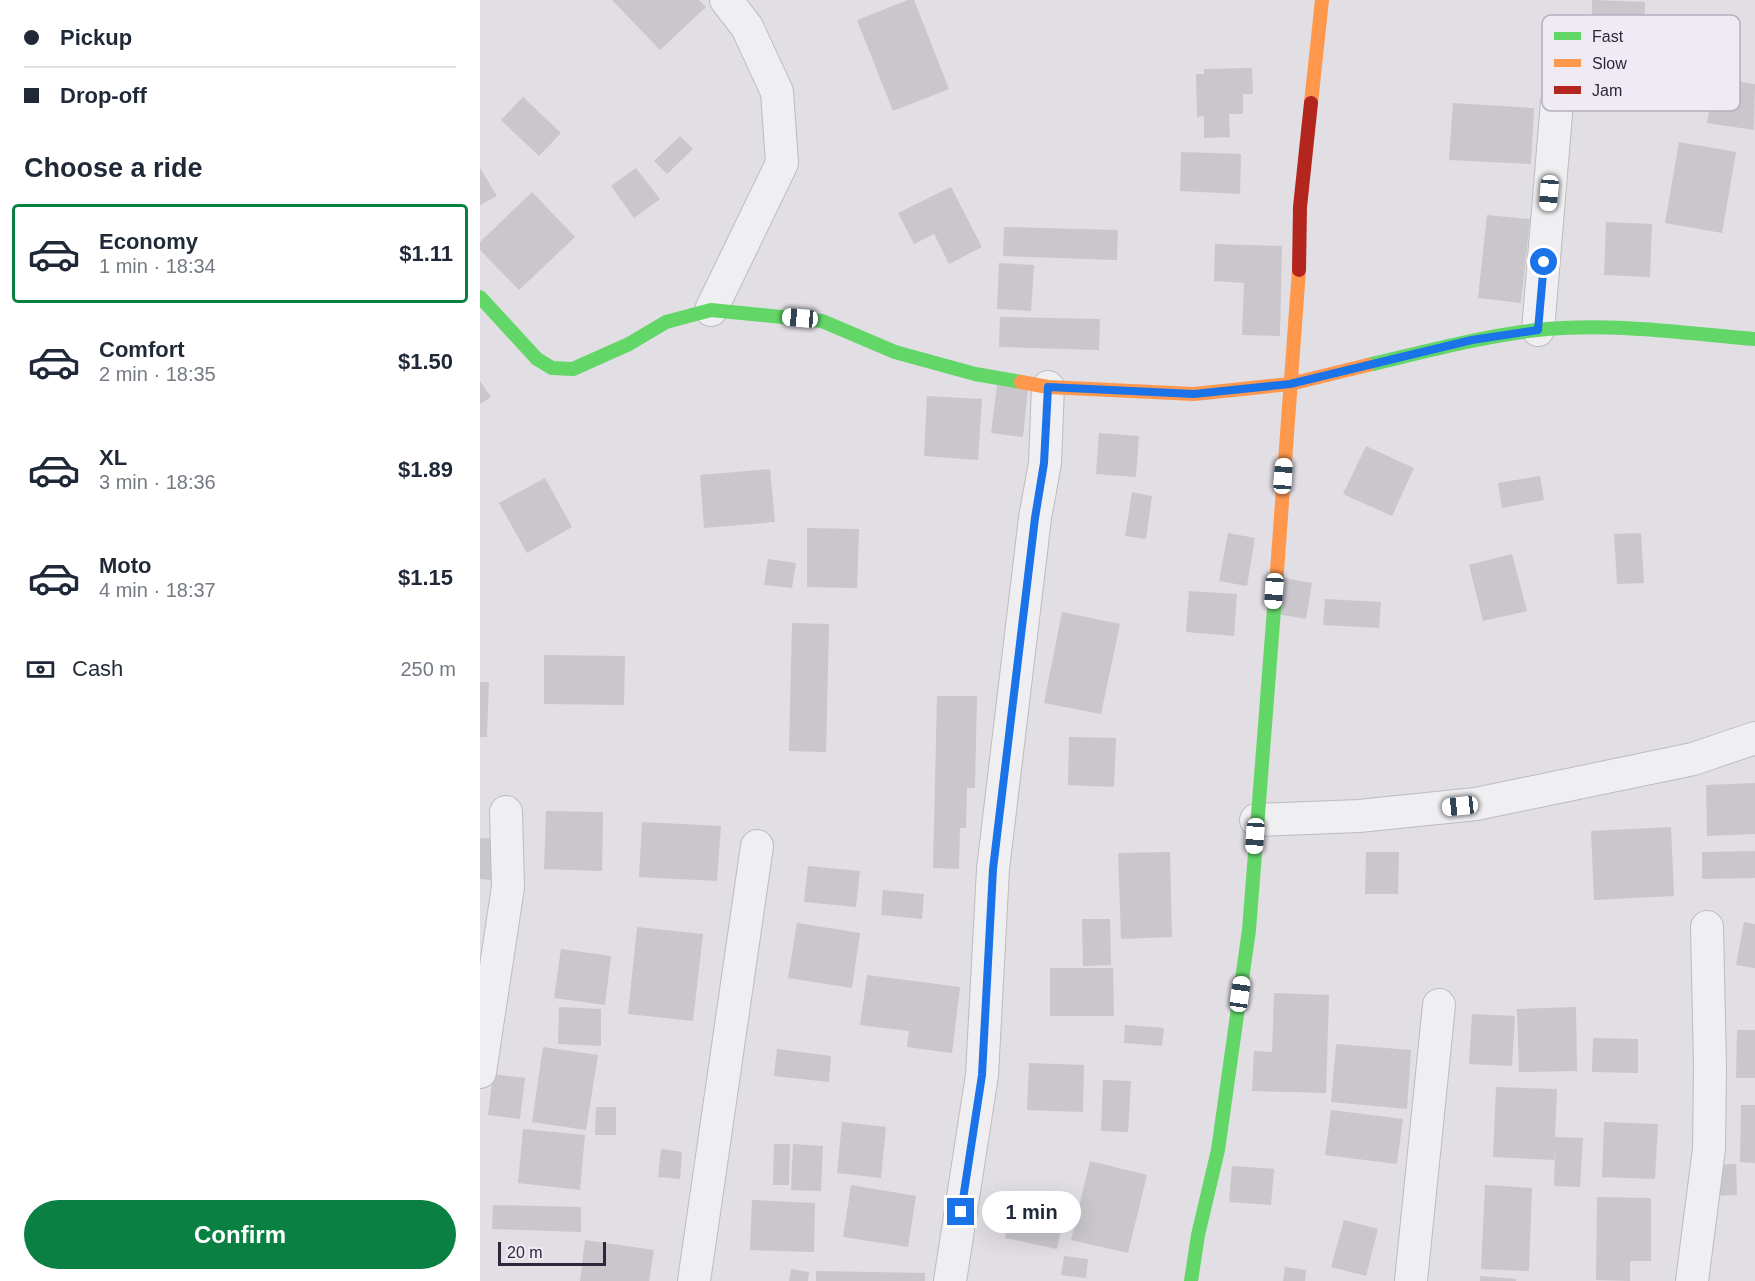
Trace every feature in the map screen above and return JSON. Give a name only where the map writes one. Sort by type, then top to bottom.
[{"type":"street","points":[[711,310],[782,163],[777,92],[747,27],[726,0]]},
{"type":"street","points":[[1191,1281],[1198,1235],[1219,1140],[1249,930],[1298,293],[1300,207],[1322,0]]},
{"type":"street","points":[[1538,330],[1556,111]]},
{"type":"street","points":[[480,297],[537,359],[552,368],[573,369],[629,344],[666,322],[711,310],[822,321],[895,352],[975,374],[1048,387],[1194,394],[1290,384],[1472,340],[1538,330],[1583,328],[1647,330],[1755,339]]},
{"type":"street","points":[[950,1281],[982,1075],[993,869],[1035,518],[1044,463],[1048,387]]},
{"type":"street","points":[[1256,820],[1359,816],[1476,804],[1693,759],[1755,738]]},
{"type":"street","points":[[480,1072],[508,887],[506,812]]},
{"type":"street","points":[[694,1281],[757,846]]},
{"type":"street","points":[[1692,1281],[1708,1149],[1710,1067],[1707,927]]},
{"type":"street","points":[[1411,1281],[1439,1005]]},
{"type":"building","points":[[612,0],[699,0],[706,7],[660,50]]},
{"type":"building","points":[[908,0],[914,0],[949,89],[893,111],[857,20]]},
{"type":"building","points":[[1592,0],[1645,2],[1645,15],[1592,15]]},
{"type":"building","points":[[1252,68],[1253,94],[1243,94],[1243,114],[1229,114],[1230,137],[1204,138],[1204,116],[1197,117],[1196,74],[1204,74],[1204,69]]},
{"type":"building","points":[[1740,82],[1755,84],[1754,130],[1707,123],[1709,111],[1740,111]]},
{"type":"building","points":[[523,97],[561,133],[539,156],[501,120]]},
{"type":"building","points":[[1453,103],[1534,108],[1531,164],[1449,160]]},
{"type":"building","points":[[680,136],[693,149],[667,174],[654,161]]},
{"type":"building","points":[[1679,142],[1736,152],[1722,233],[1665,223]]},
{"type":"building","points":[[1181,152],[1241,154],[1240,194],[1180,191]]},
{"type":"building","points":[[480,168],[497,196],[480,205]]},
{"type":"building","points":[[636,168],[660,199],[634,218],[611,186]]},
{"type":"building","points":[[951,187],[982,247],[949,264],[934,234],[914,244],[898,213]]},
{"type":"building","points":[[532,192],[575,237],[519,290],[480,250],[480,242]]},
{"type":"building","points":[[1487,215],[1530,219],[1521,303],[1478,298]]},
{"type":"building","points":[[1606,222],[1652,224],[1650,277],[1604,275]]},
{"type":"building","points":[[1004,227],[1118,230],[1117,260],[1003,256]]},
{"type":"building","points":[[1215,244],[1282,246],[1280,336],[1242,335],[1244,283],[1214,281]]},
{"type":"building","points":[[999,263],[1034,265],[1031,311],[997,309]]},
{"type":"building","points":[[1000,317],[1100,319],[1099,350],[999,347]]},
{"type":"building","points":[[480,381],[491,397],[480,404]]},
{"type":"building","points":[[997,385],[1028,388],[1023,437],[991,433]]},
{"type":"building","points":[[927,396],[982,399],[978,460],[924,456]]},
{"type":"building","points":[[1099,433],[1139,436],[1136,477],[1096,474]]},
{"type":"building","points":[[1366,446],[1414,468],[1392,516],[1343,494]]},
{"type":"building","points":[[770,469],[775,522],[704,528],[700,475]]},
{"type":"building","points":[[1540,476],[1544,500],[1502,508],[1498,483]]},
{"type":"building","points":[[545,478],[572,527],[527,553],[499,503]]},
{"type":"building","points":[[1132,492],[1152,496],[1146,539],[1125,536]]},
{"type":"building","points":[[807,528],[859,529],[857,588],[807,587]]},
{"type":"building","points":[[1228,533],[1255,538],[1247,586],[1219,581]]},
{"type":"building","points":[[1641,533],[1644,583],[1617,584],[1614,534]]},
{"type":"building","points":[[1512,554],[1527,611],[1483,621],[1469,565]]},
{"type":"building","points":[[768,559],[796,563],[792,588],[764,585]]},
{"type":"building","points":[[1284,578],[1312,583],[1306,619],[1277,614]]},
{"type":"building","points":[[1189,591],[1237,594],[1234,636],[1186,632]]},
{"type":"building","points":[[1325,599],[1381,602],[1379,628],[1323,625]]},
{"type":"building","points":[[1062,612],[1120,624],[1101,714],[1044,703]]},
{"type":"building","points":[[792,623],[829,624],[826,752],[789,751]]},
{"type":"building","points":[[544,655],[625,656],[624,705],[544,704]]},
{"type":"building","points":[[480,682],[489,682],[487,737],[480,737]]},
{"type":"building","points":[[937,696],[977,696],[975,788],[967,788],[966,828],[960,828],[959,869],[933,868]]},
{"type":"building","points":[[1069,737],[1116,738],[1114,787],[1068,785]]},
{"type":"building","points":[[1755,783],[1755,834],[1707,836],[1706,785]]},
{"type":"building","points":[[546,811],[603,812],[602,871],[544,869]]},
{"type":"building","points":[[642,822],[721,826],[717,881],[639,877]]},
{"type":"building","points":[[1671,827],[1674,896],[1594,900],[1591,831]]},
{"type":"building","points":[[480,838],[494,839],[491,880],[480,879]]},
{"type":"building","points":[[1755,851],[1755,878],[1702,879],[1702,852]]},
{"type":"building","points":[[1170,852],[1172,937],[1121,939],[1118,853]]},
{"type":"building","points":[[1366,852],[1399,852],[1398,894],[1365,894]]},
{"type":"building","points":[[808,866],[860,871],[856,907],[804,902]]},
{"type":"building","points":[[883,890],[924,894],[922,919],[881,915]]},
{"type":"building","points":[[1082,919],[1110,919],[1111,965],[1083,966]]},
{"type":"building","points":[[1744,922],[1755,924],[1755,968],[1736,965]]},
{"type":"building","points":[[797,923],[860,933],[852,988],[788,978]]},
{"type":"building","points":[[637,927],[703,934],[693,1021],[628,1014]]},
{"type":"building","points":[[561,949],[611,956],[605,1005],[554,998]]},
{"type":"building","points":[[1050,968],[1113,968],[1114,1016],[1050,1016]]},
{"type":"building","points":[[867,975],[960,987],[952,1053],[907,1047],[909,1031],[860,1025]]},
{"type":"building","points":[[1274,993],[1329,995],[1326,1093],[1252,1091],[1254,1051],[1272,1052]]},
{"type":"building","points":[[559,1007],[601,1009],[601,1046],[558,1044]]},
{"type":"building","points":[[1576,1007],[1577,1071],[1519,1072],[1517,1009]]},
{"type":"building","points":[[1472,1014],[1515,1016],[1512,1066],[1469,1064]]},
{"type":"building","points":[[1125,1025],[1164,1028],[1162,1046],[1124,1043]]},
{"type":"building","points":[[1737,1030],[1755,1030],[1755,1078],[1736,1078]]},
{"type":"building","points":[[1593,1038],[1638,1039],[1638,1073],[1592,1072]]},
{"type":"building","points":[[1336,1044],[1411,1050],[1407,1109],[1331,1102]]},
{"type":"building","points":[[543,1047],[598,1055],[586,1130],[532,1122]]},
{"type":"building","points":[[777,1049],[831,1056],[829,1082],[774,1076]]},
{"type":"building","points":[[1029,1063],[1084,1065],[1083,1112],[1027,1110]]},
{"type":"building","points":[[493,1074],[525,1078],[520,1119],[488,1115]]},
{"type":"building","points":[[1103,1080],[1131,1081],[1128,1132],[1101,1131]]},
{"type":"building","points":[[1496,1087],[1557,1089],[1555,1137],[1583,1138],[1580,1187],[1554,1186],[1555,1148],[1554,1160],[1493,1157]]},
{"type":"building","points":[[1741,1105],[1755,1105],[1755,1163],[1740,1162]]},
{"type":"building","points":[[596,1107],[616,1107],[616,1135],[595,1135]]},
{"type":"building","points":[[1331,1110],[1403,1119],[1397,1164],[1325,1155]]},
{"type":"building","points":[[842,1122],[886,1127],[881,1178],[837,1173]]},
{"type":"building","points":[[1604,1122],[1658,1124],[1655,1179],[1602,1177]]},
{"type":"building","points":[[523,1129],[585,1135],[580,1190],[518,1183]]},
{"type":"building","points":[[774,1144],[790,1144],[789,1185],[773,1185]]},
{"type":"building","points":[[793,1144],[823,1146],[821,1191],[791,1190]]},
{"type":"building","points":[[661,1149],[682,1152],[680,1179],[658,1177]]},
{"type":"building","points":[[1090,1161],[1147,1175],[1128,1253],[1071,1240]]},
{"type":"building","points":[[1736,1164],[1737,1195],[1711,1196],[1711,1165]]},
{"type":"building","points":[[1232,1166],[1274,1169],[1271,1205],[1229,1202]]},
{"type":"building","points":[[851,1185],[916,1196],[908,1247],[843,1237]]},
{"type":"building","points":[[1485,1185],[1532,1188],[1529,1271],[1481,1269]]},
{"type":"building","points":[[1014,1194],[1066,1205],[1057,1249],[1005,1238]]},
{"type":"building","points":[[1597,1197],[1651,1198],[1651,1261],[1630,1261],[1630,1281],[1596,1280]]},
{"type":"building","points":[[752,1200],[815,1203],[814,1252],[750,1250]]},
{"type":"building","points":[[493,1205],[581,1207],[581,1232],[492,1229]]},
{"type":"building","points":[[1344,1220],[1378,1229],[1366,1276],[1331,1267]]},
{"type":"building","points":[[585,1240],[654,1250],[649,1281],[580,1281]]},
{"type":"building","points":[[1064,1256],[1088,1259],[1086,1278],[1061,1275]]},
{"type":"building","points":[[1285,1267],[1306,1270],[1305,1281],[1283,1281]]},
{"type":"building","points":[[791,1269],[809,1272],[808,1281],[789,1281]]},
{"type":"building","points":[[816,1271],[925,1273],[925,1281],[816,1281]]},
{"type":"building","points":[[1480,1276],[1516,1279],[1516,1281],[1480,1281]]},
{"type":"traffic: fast","points":[[480,297],[537,359],[552,368],[573,369],[629,344],[666,322],[711,310],[822,321],[895,352],[975,374],[1021,382]]},
{"type":"traffic: fast","points":[[1368,365],[1494,337],[1564,328],[1646,329],[1755,339]]},
{"type":"traffic: fast","points":[[1191,1281],[1198,1235],[1218,1150],[1249,930],[1277,571]]},
{"type":"traffic: slow","points":[[1311,103],[1322,0]]},
{"type":"traffic: slow","points":[[1277,571],[1299,270]]},
{"type":"traffic: slow","points":[[1021,382],[1048,387],[1194,394],[1290,384],[1368,365]]},
{"type":"traffic: jam","points":[[1299,270],[1300,207],[1311,103]]},
{"type":"route","points":[[961,1212],[982,1075],[993,869],[1035,518],[1044,463],[1048,387],[1194,394],[1290,384],[1472,340],[1538,330],[1544,262]]}]
